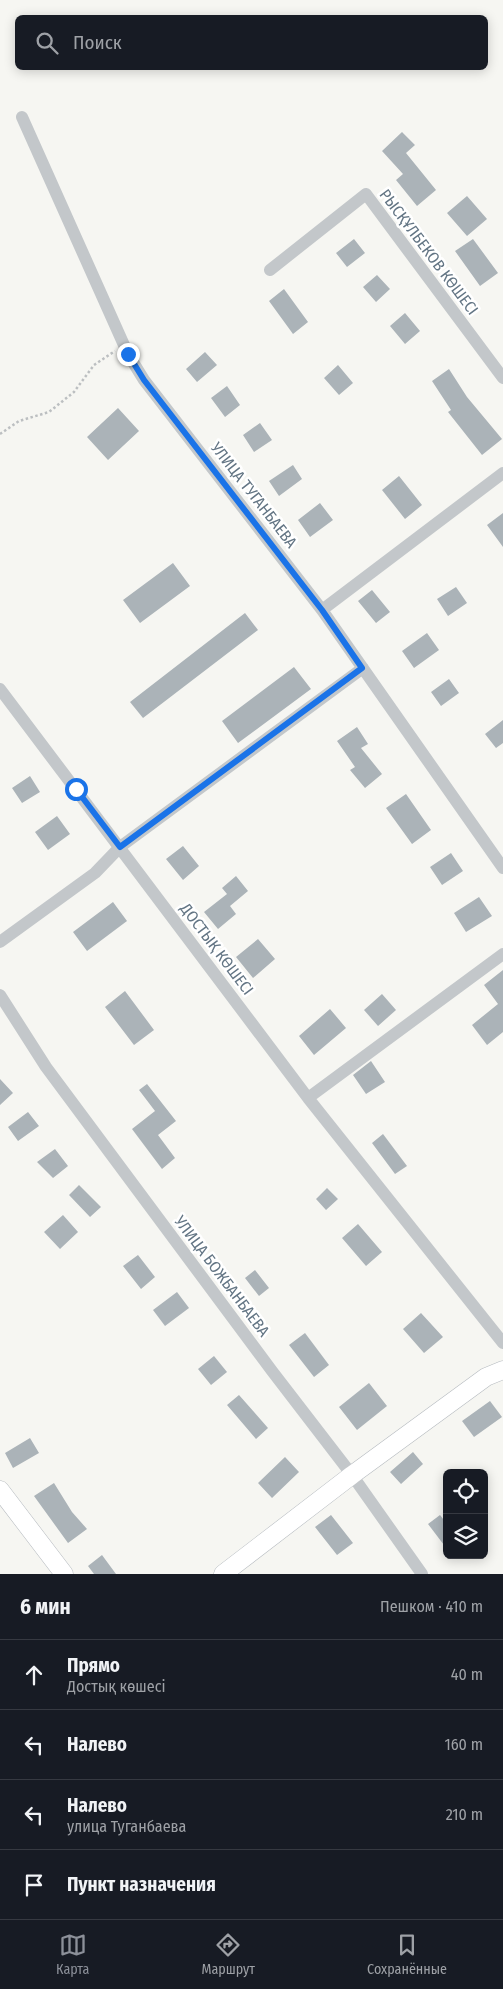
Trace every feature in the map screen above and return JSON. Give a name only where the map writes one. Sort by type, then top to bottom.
[{"type":"street","name":"УЛИЦА ТУГАНБАЕВА","points":[[22,117],[124,345],[144,380],[322,610],[503,868]]},
{"type":"street","name":"РЫСҚҰЛБЕКОВ КӨШЕСІ","points":[[270,270],[366,194],[503,378]]},
{"type":"street","points":[[322,610],[503,473]]},
{"type":"street","points":[[0,942],[95,873],[120,847],[362,668]]},
{"type":"street","name":"ДОСТЫҚ КӨШЕСІ","points":[[0,689],[308,1098],[503,1344]]},
{"type":"street","points":[[308,1098],[503,954]]},
{"type":"street","name":"УЛИЦА БОЖБАНБАЕВА","points":[[0,995],[46,1067],[272,1371],[352,1475],[422,1574]]},
{"type":"street","points":[[223,1574],[352,1475],[486,1377],[503,1370]]},
{"type":"street","points":[[0,1490],[64,1574]]},
{"type":"path","points":[[0,434],[20,421],[49,412],[74,392],[94,364],[124,345]]},
{"type":"building","points":[[402,132],[415,145],[406,153],[436,190],[417,206],[396,180],[403,174],[382,151]]},
{"type":"building","points":[[467,196],[487,219],[467,236],[447,213]]},
{"type":"building","points":[[354,239],[365,253],[347,267],[336,253]]},
{"type":"building","points":[[473,239],[498,273],[480,286],[455,251]]},
{"type":"building","points":[[377,275],[390,289],[376,302],[363,287]]},
{"type":"building","points":[[284,289],[308,322],[293,334],[269,301]]},
{"type":"building","points":[[405,313],[420,331],[405,344],[390,326]]},
{"type":"building","points":[[205,352],[217,365],[197,382],[186,369]]},
{"type":"building","points":[[338,365],[353,383],[339,395],[324,378]]},
{"type":"building","points":[[449,369],[467,397],[502,439],[482,455],[448,412],[451,410],[432,381]]},
{"type":"building","points":[[227,386],[240,405],[225,417],[211,398]]},
{"type":"building","points":[[118,408],[139,431],[108,460],[87,437]]},
{"type":"building","points":[[260,423],[272,440],[254,452],[243,435]]},
{"type":"building","points":[[293,465],[302,479],[279,496],[269,481]]},
{"type":"building","points":[[399,476],[422,505],[405,519],[382,490]]},
{"type":"building","points":[[320,503],[333,520],[310,537],[298,520]]},
{"type":"building","points":[[503,513],[503,547],[487,525]]},
{"type":"building","points":[[173,563],[190,586],[140,623],[123,600]]},
{"type":"building","points":[[456,587],[467,603],[448,616],[437,599]]},
{"type":"building","points":[[372,590],[390,612],[376,623],[358,601]]},
{"type":"building","points":[[245,613],[258,630],[143,718],[130,702]]},
{"type":"building","points":[[427,633],[439,650],[414,668],[402,651]]},
{"type":"building","points":[[294,667],[311,689],[238,743],[222,721]]},
{"type":"building","points":[[449,679],[459,693],[441,706],[431,692]]},
{"type":"building","points":[[503,720],[503,743],[496,748],[485,734]]},
{"type":"building","points":[[357,727],[368,744],[361,748],[382,774],[365,788],[350,770],[355,767],[337,741]]},
{"type":"building","points":[[30,776],[40,792],[22,803],[12,788]]},
{"type":"building","points":[[406,794],[431,830],[412,844],[386,808]]},
{"type":"building","points":[[57,816],[70,834],[48,850],[35,832]]},
{"type":"building","points":[[183,846],[199,866],[183,880],[166,859]]},
{"type":"building","points":[[451,853],[463,871],[442,885],[430,867]]},
{"type":"building","points":[[236,876],[248,891],[230,906],[236,914],[218,929],[204,912],[227,894],[222,888]]},
{"type":"building","points":[[479,897],[492,916],[466,932],[454,913]]},
{"type":"building","points":[[113,902],[127,921],[87,951],[73,932]]},
{"type":"building","points":[[258,939],[275,959],[253,978],[236,957]]},
{"type":"building","points":[[503,970],[503,1032],[487,1045],[472,1025],[498,1004],[484,985]]},
{"type":"building","points":[[125,991],[154,1030],[134,1045],[105,1007]]},
{"type":"building","points":[[382,994],[396,1010],[378,1026],[364,1010]]},
{"type":"building","points":[[330,1009],[346,1028],[314,1055],[299,1036]]},
{"type":"building","points":[[371,1061],[385,1082],[366,1094],[353,1075]]},
{"type":"building","points":[[0,1079],[13,1093],[0,1105]]},
{"type":"building","points":[[147,1084],[176,1121],[158,1135],[175,1158],[162,1169],[132,1129],[155,1111],[139,1090]]},
{"type":"building","points":[[28,1112],[39,1126],[18,1141],[8,1127]]},
{"type":"building","points":[[383,1134],[407,1166],[395,1174],[372,1143]]},
{"type":"building","points":[[55,1149],[68,1166],[53,1178],[37,1162]]},
{"type":"building","points":[[79,1185],[101,1207],[90,1217],[69,1195]]},
{"type":"building","points":[[327,1188],[338,1199],[326,1210],[316,1199]]},
{"type":"building","points":[[63,1215],[78,1232],[60,1249],[44,1232]]},
{"type":"building","points":[[358,1224],[382,1252],[366,1266],[342,1238]]},
{"type":"building","points":[[138,1255],[155,1277],[141,1289],[123,1266]]},
{"type":"building","points":[[255,1270],[269,1288],[259,1296],[245,1278]]},
{"type":"building","points":[[177,1292],[189,1308],[165,1326],[153,1310]]},
{"type":"building","points":[[421,1313],[443,1337],[424,1353],[403,1329]]},
{"type":"building","points":[[305,1333],[329,1365],[314,1377],[289,1345]]},
{"type":"building","points":[[214,1356],[227,1372],[211,1385],[198,1369]]},
{"type":"building","points":[[369,1383],[387,1406],[357,1430],[339,1407]]},
{"type":"building","points":[[239,1395],[268,1428],[256,1439],[227,1405]]},
{"type":"building","points":[[490,1401],[502,1417],[474,1437],[462,1421]]},
{"type":"building","points":[[30,1438],[39,1453],[13,1468],[5,1453]]},
{"type":"building","points":[[413,1452],[423,1464],[401,1484],[390,1472]]},
{"type":"building","points":[[285,1457],[299,1472],[272,1498],[258,1483]]},
{"type":"building","points":[[54,1483],[72,1512],[87,1529],[68,1543],[34,1496]]},
{"type":"building","points":[[331,1515],[353,1543],[337,1555],[315,1527]]},
{"type":"building","points":[[440,1515],[443,1519],[443,1544],[428,1524]]},
{"type":"building","points":[[102,1555],[116,1574],[94,1574],[88,1566]]},
{"type":"route","points":[[76,789],[120,847],[362,668],[322,610],[144,380],[128,354]]}]
